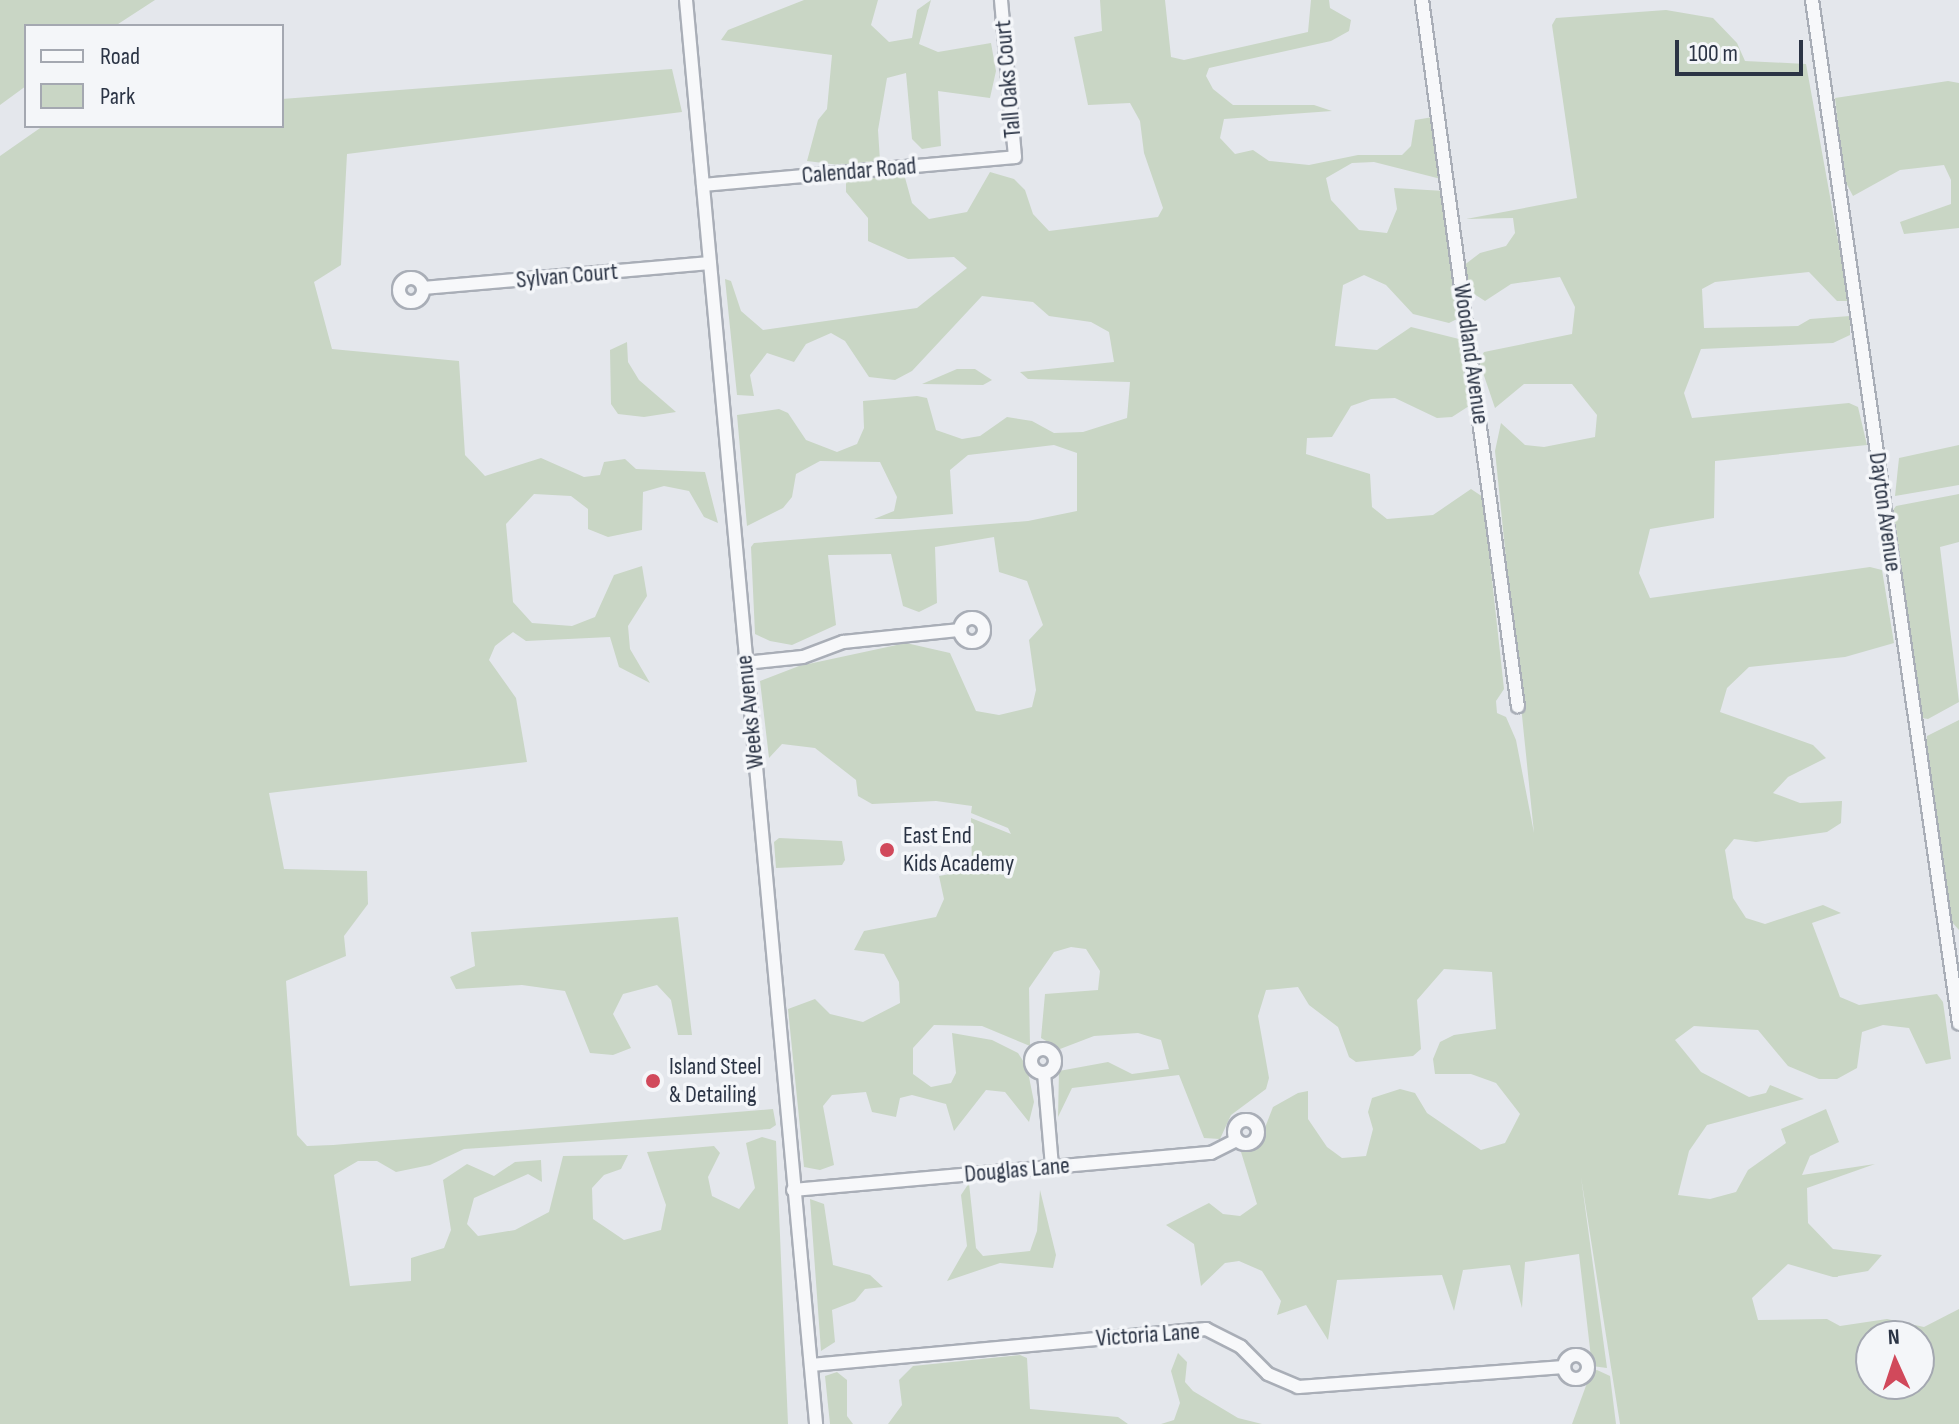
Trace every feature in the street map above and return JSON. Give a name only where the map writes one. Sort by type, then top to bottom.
[{"type":"street","name":"Weeks Avenue","points":[[686,0],[816,1424]]},
{"type":"street","name":"Tall Oaks Court","points":[[1001,0],[1015,157]]},
{"type":"street","name":"Woodland Avenue","points":[[1422,0],[1518,707]]},
{"type":"street","name":"Dayton Avenue","points":[[1812,0],[1959,1024]]},
{"type":"street","name":"Calendar Road","points":[[703,185],[1015,157]]},
{"type":"street","name":"Sylvan Court","points":[[423,288],[710,263]]},
{"type":"street","points":[[745,663],[803,657],[843,642],[960,630]]},
{"type":"street","points":[[1044,1073],[1052,1167]]},
{"type":"street","name":"Douglas Lane","points":[[793,1190],[1211,1153],[1237,1140]]},
{"type":"street","name":"Victoria Lane","points":[[811,1365],[1206,1329],[1241,1347],[1268,1374],[1298,1387],[1564,1367]]},
{"type":"green space","points":[[0,0],[155,0],[118,24],[24,24],[24,87],[0,105]]},
{"type":"green space","points":[[804,0],[878,0],[871,25],[889,42],[912,38],[917,10],[931,0],[919,44],[938,52],[991,43],[996,71],[990,98],[938,91],[941,146],[922,149],[912,139],[906,73],[887,78],[878,130],[880,161],[839,165],[807,161],[818,120],[827,109],[832,55],[721,40],[728,30]]},
{"type":"green space","points":[[1100,0],[1165,0],[1171,57],[1184,60],[1308,32],[1311,0],[1329,0],[1330,8],[1351,20],[1349,31],[1331,41],[1209,68],[1206,76],[1213,89],[1233,105],[1314,105],[1332,111],[1224,119],[1220,138],[1235,154],[1253,150],[1269,161],[1309,165],[1358,155],[1402,155],[1411,146],[1415,120],[1433,117],[1441,179],[1374,162],[1352,163],[1326,178],[1331,200],[1359,230],[1387,233],[1397,209],[1394,188],[1444,191],[1457,319],[1449,323],[1413,314],[1386,285],[1364,275],[1343,285],[1335,346],[1377,350],[1411,327],[1459,339],[1469,406],[1452,417],[1437,418],[1395,398],[1371,399],[1351,406],[1332,437],[1307,438],[1306,454],[1370,474],[1372,507],[1387,519],[1433,515],[1471,489],[1483,497],[1504,689],[1496,701],[1497,713],[1506,717],[1516,740],[1534,833],[1495,451],[1501,423],[1525,445],[1544,447],[1595,437],[1597,415],[1572,384],[1524,384],[1495,408],[1479,361],[1484,352],[1572,334],[1575,307],[1560,277],[1511,284],[1485,301],[1471,292],[1463,266],[1480,253],[1506,246],[1515,233],[1513,218],[1466,219],[1577,198],[1552,25],[1556,18],[1666,10],[1713,18],[1737,43],[1745,61],[1806,64],[1849,301],[1837,301],[1809,272],[1715,282],[1702,289],[1704,328],[1798,326],[1810,319],[1850,316],[1850,335],[1833,343],[1701,349],[1684,393],[1692,418],[1849,403],[1858,407],[1867,445],[1715,461],[1714,518],[1650,529],[1639,573],[1650,598],[1870,567],[1882,570],[1894,643],[1845,657],[1749,667],[1727,688],[1720,712],[1813,745],[1826,758],[1788,777],[1773,793],[1800,803],[1842,801],[1841,823],[1827,832],[1756,842],[1734,839],[1725,850],[1733,898],[1746,918],[1765,924],[1823,905],[1841,913],[1812,923],[1840,997],[1859,1005],[1937,994],[1943,1002],[1951,1059],[1926,1064],[1909,1028],[1883,1025],[1862,1032],[1857,1068],[1837,1079],[1819,1079],[1788,1066],[1758,1030],[1694,1026],[1675,1040],[1701,1072],[1749,1097],[1766,1093],[1770,1085],[1804,1099],[1707,1125],[1689,1151],[1678,1195],[1710,1199],[1736,1192],[1748,1170],[1786,1143],[1781,1129],[1826,1109],[1839,1142],[1810,1156],[1802,1175],[1875,1164],[1807,1188],[1808,1223],[1833,1249],[1882,1255],[1868,1271],[1833,1277],[1788,1264],[1752,1298],[1758,1320],[1827,1319],[1840,1326],[1855,1324],[1855,1400],[1935,1400],[1935,1321],[1959,1309],[1959,1424],[1620,1424],[1581,1177],[1607,1368],[1592,1366],[1579,1254],[1525,1262],[1522,1308],[1510,1265],[1463,1270],[1454,1311],[1442,1275],[1337,1280],[1328,1340],[1306,1305],[1277,1315],[1281,1301],[1262,1271],[1239,1261],[1225,1263],[1201,1286],[1194,1244],[1166,1225],[1209,1203],[1223,1214],[1240,1216],[1257,1204],[1241,1152],[1261,1138],[1273,1107],[1298,1093],[1308,1091],[1308,1119],[1327,1147],[1342,1158],[1366,1156],[1373,1129],[1368,1112],[1372,1098],[1400,1089],[1415,1093],[1427,1113],[1481,1150],[1505,1143],[1520,1114],[1496,1083],[1471,1074],[1435,1074],[1433,1059],[1440,1042],[1454,1035],[1496,1029],[1492,972],[1444,969],[1417,1000],[1421,1049],[1413,1056],[1356,1062],[1349,1057],[1338,1027],[1309,1005],[1298,987],[1266,990],[1258,1016],[1269,1078],[1266,1089],[1231,1115],[1220,1139],[1204,1138],[1179,1075],[1072,1088],[1058,1117],[1059,1071],[1108,1062],[1132,1074],[1169,1069],[1161,1040],[1138,1033],[1094,1036],[1060,1049],[1041,1038],[1045,994],[1098,990],[1100,971],[1086,949],[1071,947],[1054,952],[1029,988],[1030,1046],[982,1026],[934,1025],[913,1048],[913,1074],[931,1087],[951,1083],[956,1073],[952,1033],[992,1040],[1018,1053],[1027,1067],[1034,1102],[1029,1122],[1005,1092],[986,1090],[954,1131],[946,1104],[912,1095],[900,1098],[896,1117],[872,1112],[866,1092],[832,1095],[823,1106],[834,1165],[820,1170],[804,1167],[788,1009],[815,999],[830,1014],[863,1022],[900,1003],[899,982],[884,954],[854,950],[864,931],[936,917],[944,899],[939,876],[972,870],[971,818],[1011,834],[1008,828],[971,813],[972,806],[936,801],[872,804],[858,796],[856,780],[815,748],[782,744],[769,758],[760,681],[799,666],[906,643],[950,653],[976,711],[999,715],[1032,707],[1036,690],[1029,640],[1043,625],[1027,581],[999,572],[994,537],[935,547],[937,603],[919,612],[903,606],[891,554],[828,555],[836,625],[792,645],[770,641],[755,634],[751,547],[754,543],[1028,521],[1077,511],[1077,453],[1054,445],[968,455],[950,470],[953,514],[900,519],[874,519],[894,511],[897,497],[880,462],[820,461],[796,474],[792,497],[783,508],[747,526],[737,415],[779,409],[788,413],[806,440],[837,452],[857,444],[864,428],[863,401],[917,396],[927,398],[936,430],[962,439],[980,436],[1007,417],[1032,421],[1054,433],[1083,432],[1127,418],[1130,382],[1028,379],[1020,372],[1114,362],[1109,332],[1091,322],[1049,316],[1033,302],[982,296],[912,371],[895,380],[869,377],[845,341],[831,333],[806,344],[794,362],[767,353],[750,375],[754,396],[737,395],[725,279],[731,281],[741,311],[763,330],[917,308],[967,268],[954,257],[908,259],[868,241],[868,218],[846,192],[846,179],[904,174],[912,203],[929,219],[967,212],[990,172],[1014,179],[1025,190],[1033,214],[1049,231],[1158,217],[1163,208],[1144,153],[1140,121],[1130,103],[1088,105],[1074,37],[1102,31]]},
{"type":"green space","points":[[672,69],[682,112],[347,154],[341,265],[314,282],[332,349],[459,361],[465,455],[485,476],[541,458],[584,477],[600,475],[604,462],[625,459],[636,469],[705,472],[718,523],[704,517],[689,491],[664,486],[643,492],[642,530],[608,537],[588,529],[588,509],[571,496],[534,494],[506,524],[513,602],[532,623],[572,626],[595,617],[614,575],[642,566],[647,596],[628,626],[630,649],[650,683],[619,667],[610,637],[526,641],[513,632],[495,646],[489,660],[516,698],[527,762],[269,793],[284,869],[367,871],[368,904],[344,936],[346,956],[286,981],[297,1135],[307,1146],[333,1145],[773,1109],[776,1125],[770,1129],[464,1149],[430,1165],[396,1172],[377,1161],[358,1161],[334,1175],[350,1286],[411,1281],[411,1258],[444,1248],[451,1230],[443,1180],[467,1164],[494,1176],[515,1162],[541,1160],[542,1182],[528,1174],[474,1198],[467,1224],[478,1236],[515,1230],[549,1212],[563,1156],[628,1155],[621,1169],[604,1175],[592,1188],[593,1219],[624,1240],[661,1230],[666,1205],[647,1152],[714,1146],[720,1153],[708,1177],[712,1196],[739,1209],[755,1188],[746,1143],[762,1137],[776,1141],[788,1424],[0,1424],[0,156],[40,128],[284,128],[284,99]]},
{"type":"green space","points":[[1948,81],[1959,83],[1959,228],[1904,234],[1900,222],[1951,204],[1951,180],[1944,165],[1900,170],[1853,196],[1844,179],[1835,98]]},
{"type":"green space","points":[[627,342],[628,362],[639,380],[676,412],[644,417],[618,414],[611,404],[610,350]]},
{"type":"green space","points":[[957,369],[975,369],[992,380],[983,385],[922,384]]},
{"type":"green space","points":[[1959,445],[1959,485],[1895,496],[1899,458]]},
{"type":"green space","points":[[1959,494],[1959,542],[1940,547],[1959,702],[1928,719],[1922,718],[1891,513],[1896,506]]},
{"type":"green space","points":[[1959,720],[1959,930],[1950,920],[1926,745],[1927,736]]},
{"type":"green space","points":[[779,838],[842,841],[845,860],[842,865],[776,868],[774,842]]},
{"type":"green space","points":[[678,917],[692,1035],[678,1035],[671,1000],[657,985],[623,994],[613,1014],[631,1048],[613,1055],[590,1053],[565,991],[522,985],[456,989],[450,977],[475,966],[471,932]]},
{"type":"green space","points":[[969,1183],[976,1248],[983,1256],[1030,1251],[1037,1231],[1040,1190],[1056,1255],[1053,1268],[1000,1263],[947,1281],[967,1246],[961,1195]]},
{"type":"green space","points":[[810,1199],[824,1204],[833,1265],[870,1275],[883,1287],[865,1289],[855,1301],[832,1310],[835,1342],[821,1351]]},
{"type":"green space","points":[[1178,1353],[1187,1362],[1185,1382],[1193,1391],[1238,1418],[1262,1424],[1161,1424],[1174,1420],[1180,1403],[1171,1371]]},
{"type":"green space","points":[[1020,1355],[1027,1358],[1030,1409],[1118,1417],[1128,1424],[888,1424],[902,1405],[899,1380],[913,1366]]},
{"type":"green space","points":[[1597,1370],[1610,1376],[1616,1424],[1572,1424],[1591,1372]]},
{"type":"green space","points":[[837,1372],[847,1380],[847,1416],[853,1424],[830,1424],[825,1376]]},
{"type":"place","name":"East End Kids Academy","points":[[887,850]]},
{"type":"place","name":"Island Steel & Detailing","points":[[653,1081]]}]
